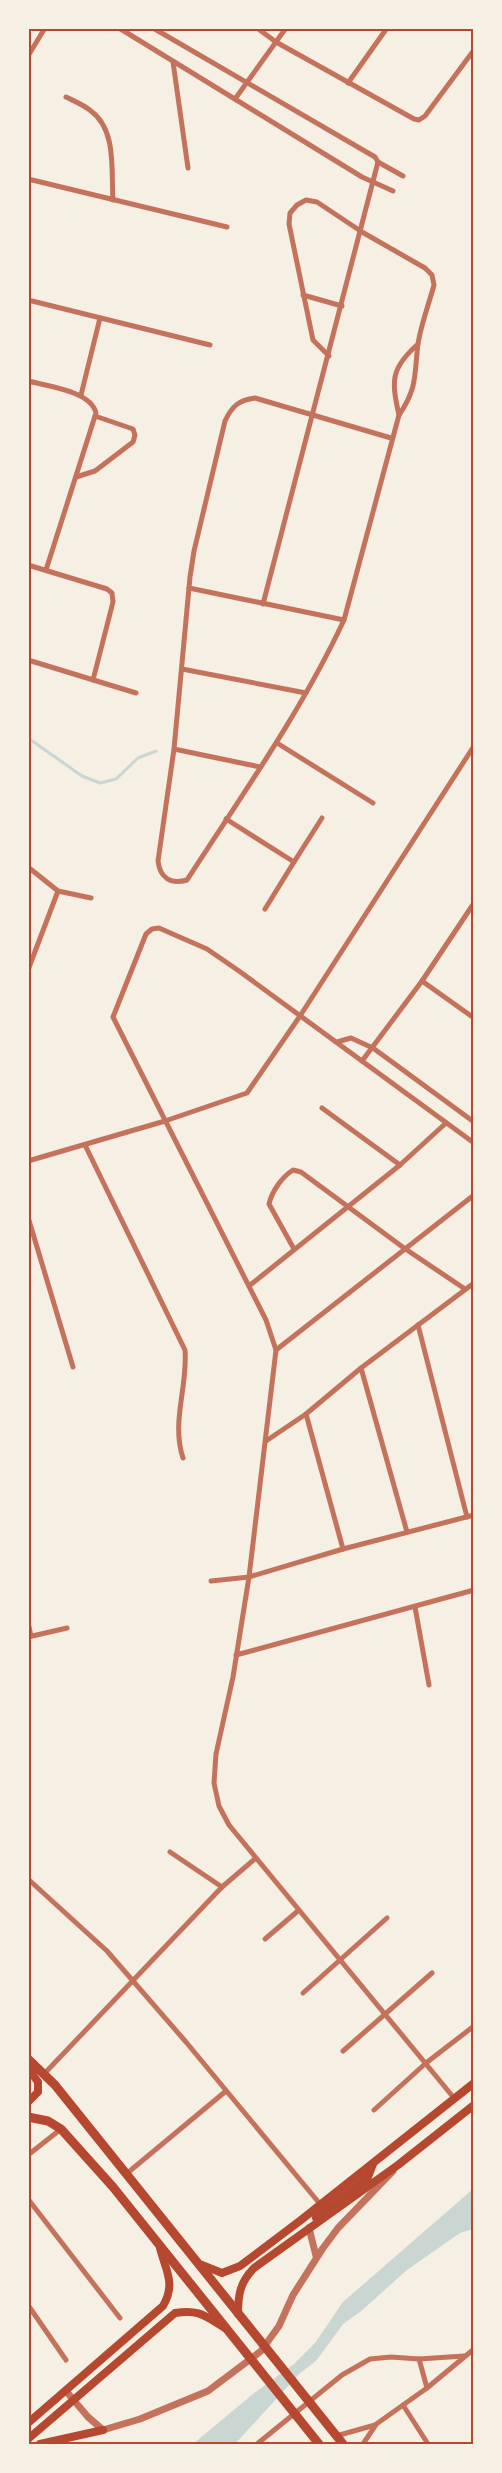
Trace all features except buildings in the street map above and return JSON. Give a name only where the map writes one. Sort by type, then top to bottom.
[{"type":"highway","points":[[28,2059],[44,2074],[343,2445]]},
{"type":"highway","points":[[28,2117],[48,2121],[61,2129],[113,2187],[320,2445]]},
{"type":"main road","points":[[28,2068],[38,2082],[38,2092],[28,2102]]},
{"type":"main road","points":[[195,2261],[214,2272],[222,2273],[233,2270],[474,2083]]},
{"type":"main road","points":[[238,2314],[238,2297],[243,2282],[267,2258],[398,2165],[474,2105]]},
{"type":"main road","points":[[309,2228],[310,2223],[368,2177],[374,2162]]},
{"type":"main road","points":[[28,2423],[163,2306],[169,2295],[171,2284],[160,2248]]},
{"type":"main road","points":[[233,2270],[243,2282]]},
{"type":"main road","points":[[28,2439],[175,2313],[191,2310],[201,2312],[228,2330]]},
{"type":"main road","points":[[40,2445],[103,2430]]},
{"type":"street","points":[[28,56],[45,28]]},
{"type":"street","points":[[119,28],[362,177],[393,191]]},
{"type":"street","points":[[153,28],[247,81],[403,176]]},
{"type":"street","points":[[257,28],[276,42],[419,120],[425,116],[474,50]]},
{"type":"street","points":[[235,99],[286,28]]},
{"type":"street","points":[[348,82],[387,28]]},
{"type":"street","points":[[173,62],[188,168]]},
{"type":"street","points":[[66,97],[92,111],[108,134],[112,200]]},
{"type":"street","points":[[263,604],[362,232],[378,162]]},
{"type":"street","points":[[362,177],[371,192]]},
{"type":"street","points":[[28,179],[227,227]]},
{"type":"street","points":[[329,356],[313,340],[289,224],[290,213],[306,200],[317,202],[362,232],[425,268],[432,275],[434,285],[418,344],[415,383],[399,415],[391,438],[344,620],[277,743],[187,880],[178,883],[167,880],[159,871],[158,861],[174,749],[189,588],[194,551],[225,421],[230,411],[244,399],[255,398],[391,438]]},
{"type":"street","points":[[303,295],[342,306]]},
{"type":"street","points":[[28,300],[210,345]]},
{"type":"street","points":[[81,395],[100,318]]},
{"type":"street","points":[[399,415],[394,394],[394,375],[401,359],[418,344]]},
{"type":"street","points":[[28,381],[81,395],[92,403],[95,416],[46,570]]},
{"type":"street","points":[[76,477],[95,471],[133,442],[135,435],[133,429],[95,416]]},
{"type":"street","points":[[28,565],[112,593],[113,602],[93,680]]},
{"type":"street","points":[[189,588],[344,620]]},
{"type":"street","points":[[28,660],[136,693]]},
{"type":"street","points":[[182,669],[306,693]]},
{"type":"street","points":[[277,743],[372,803]]},
{"type":"street","points":[[28,1161],[165,1121],[247,1093],[300,1016],[474,746]]},
{"type":"street","points":[[174,749],[260,767]]},
{"type":"street","points":[[265,909],[322,818]]},
{"type":"street","points":[[226,819],[294,862]]},
{"type":"street","points":[[28,867],[58,891],[91,898]]},
{"type":"street","points":[[28,970],[58,891]]},
{"type":"street","points":[[362,1061],[422,981],[474,903]]},
{"type":"street","points":[[454,2098],[229,1825],[219,1806],[214,1783],[216,1754],[249,1577],[276,1350],[266,1320],[113,1017],[146,934],[152,929],[159,928],[207,949],[474,1143]]},
{"type":"street","points":[[422,981],[474,1018]]},
{"type":"street","points":[[337,1042],[351,1038],[373,1048],[474,1122]]},
{"type":"street","points":[[322,1108],[399,1165]]},
{"type":"street","points":[[249,1286],[348,1207],[446,1124]]},
{"type":"street","points":[[85,1145],[185,1350],[186,1364],[177,1419],[178,1444],[183,1458]]},
{"type":"street","points":[[294,1249],[269,1204],[271,1197],[286,1175],[293,1170],[301,1172],[404,1248],[465,1289]]},
{"type":"street","points":[[276,1350],[474,1195]]},
{"type":"street","points":[[28,1217],[73,1366]]},
{"type":"street","points":[[266,1441],[306,1414],[361,1368],[474,1282]]},
{"type":"street","points":[[211,1581],[249,1577],[470,1516],[418,1324]]},
{"type":"street","points":[[361,1368],[407,1532]]},
{"type":"street","points":[[306,1414],[344,1549]]},
{"type":"street","points":[[236,1655],[474,1590]]},
{"type":"street","points":[[415,1607],[429,1685]]},
{"type":"street","points":[[28,1622],[30,1637],[67,1628]]},
{"type":"street","points":[[170,1852],[222,1887]]},
{"type":"street","points":[[44,2074],[222,1887],[256,1858]]},
{"type":"street","points":[[28,1880],[106,1951],[320,2204]]},
{"type":"street","points":[[265,1939],[299,1910]]},
{"type":"street","points":[[303,1994],[387,1918]]},
{"type":"street","points":[[343,2051],[432,1973]]},
{"type":"street","points":[[374,2110],[474,2026]]},
{"type":"street","points":[[125,2175],[226,2091]]},
{"type":"street","points":[[28,2155],[61,2129]]},
{"type":"street","points":[[66,2391],[103,2430],[140,2419],[208,2391],[261,2351],[279,2326],[293,2295],[316,2258],[338,2228],[398,2165]]},
{"type":"street","points":[[28,2199],[120,2318]]},
{"type":"street","points":[[309,2228],[316,2249],[316,2258]]},
{"type":"street","points":[[28,2305],[66,2360]]},
{"type":"street","points":[[336,2436],[375,2425],[427,2388],[474,2349]]},
{"type":"street","points":[[257,2445],[342,2375],[358,2365],[378,2357],[419,2359],[464,2356]]},
{"type":"street","points":[[419,2359],[427,2388]]},
{"type":"street","points":[[403,2405],[428,2445]]},
{"type":"street","points":[[363,2445],[375,2425]]},
{"type":"shaded area","points":[[473,2189],[473,2229],[460,2233],[407,2270],[343,2324],[316,2361],[300,2373],[235,2444],[193,2444],[253,2394],[294,2364],[315,2343],[343,2302]]},
{"type":"waterway","points":[[28,738],[82,776],[100,783],[116,779],[138,758],[156,751]]}]
